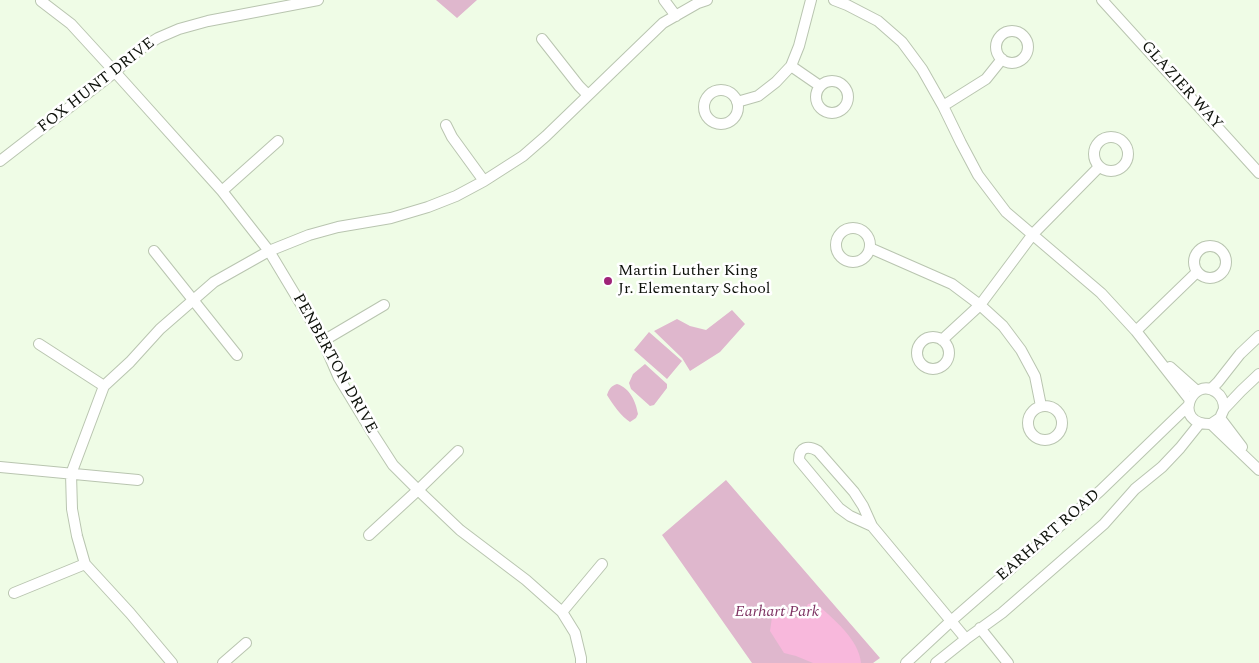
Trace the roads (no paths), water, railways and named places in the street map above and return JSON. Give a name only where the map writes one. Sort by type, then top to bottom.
[{"type":"street","name":"FOX HUNT DRIVE","points":[[0,162],[115,72],[139,50],[158,38],[179,29],[208,21],[318,0]]},
{"type":"street","points":[[664,0],[676,16]]},
{"type":"street","points":[[172,663],[85,564],[77,536],[72,509],[72,474],[104,386],[192,299],[214,282],[269,251],[309,235],[338,227],[391,218],[428,207],[456,196],[523,156],[663,23],[698,3],[707,0]]},
{"type":"street","points":[[738,102],[758,96],[776,82],[791,66],[799,46],[811,0]]},
{"type":"street","points":[[834,0],[878,21],[902,42],[922,68],[978,175],[1006,212],[1101,293],[1136,331],[1189,402],[1189,413],[1192,418],[1200,423],[1211,424],[1259,470]]},
{"type":"street","name":"GLAZIER WAY","points":[[1102,0],[1259,172]]},
{"type":"street","name":"PENBERTON DRIVE","points":[[41,1],[71,24],[222,190],[269,251],[323,341],[338,378],[393,465],[460,530],[526,580],[562,612],[575,633],[581,663]]},
{"type":"street","points":[[542,39],[588,95]]},
{"type":"street","points":[[943,106],[986,79],[1002,59]]},
{"type":"street","points":[[791,66],[820,86]]},
{"type":"street","points":[[446,125],[452,137],[484,180]]},
{"type":"street","points":[[222,190],[278,142]]},
{"type":"street","points":[[942,340],[980,305],[1032,234],[1099,167]]},
{"type":"street","points":[[870,248],[952,284],[980,305],[1003,326],[1021,350],[1035,376],[1041,406]]},
{"type":"street","points":[[154,251],[237,355]]},
{"type":"street","points":[[1136,331],[1197,272]]},
{"type":"street","points":[[323,341],[384,305]]},
{"type":"street","points":[[1211,389],[1240,354],[1259,336]]},
{"type":"street","points":[[38,344],[104,386]]},
{"type":"street","points":[[1152,351],[1197,391],[1211,389],[1220,395],[1223,400],[1222,414],[1259,470]]},
{"type":"street","points":[[1211,424],[1222,414],[1241,390],[1259,374]]},
{"type":"street","name":"EARHART ROAD","points":[[906,663],[951,621],[1100,491],[1189,402],[1197,391]]},
{"type":"street","name":"EARHART ROAD","points":[[936,663],[1002,613],[1104,524],[1135,489],[1162,467],[1200,423]]},
{"type":"street","points":[[872,526],[850,516],[839,508],[799,460],[799,455],[802,451],[806,448],[812,448],[818,452],[854,492],[872,526],[966,639]]},
{"type":"street","points":[[369,535],[458,451]]},
{"type":"street","points":[[0,467],[138,480]]},
{"type":"street","points":[[14,593],[85,564]]},
{"type":"street","points":[[562,612],[602,564]]},
{"type":"street","points":[[980,628],[1008,663]]},
{"type":"street","points":[[223,663],[246,643]]},
{"type":"place","name":"Martin Luther King Jr. Elementary School","points":[[608,281]]},
{"type":"park label","name":"Earhart Park","points":[[777,613]]}]
